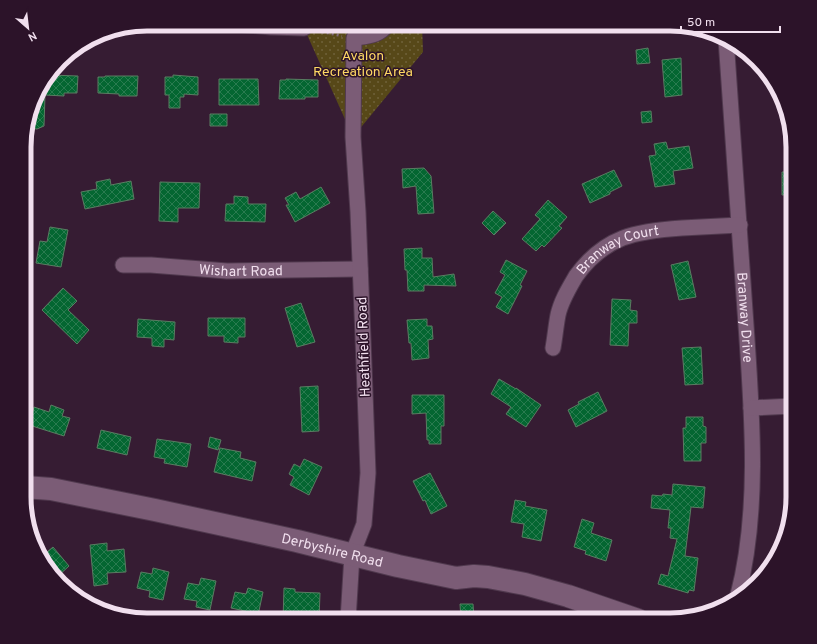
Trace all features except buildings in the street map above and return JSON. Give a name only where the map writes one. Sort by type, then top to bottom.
[{"type":"street","points":[[354,38],[369,36],[382,31]]},
{"type":"street","name":"Heathfield Road","points":[[348,613],[352,555],[364,524],[368,473],[353,137],[354,38]]},
{"type":"street","name":"Branway Drive","points":[[727,46],[740,225],[752,432],[751,505],[746,559],[739,589]]},
{"type":"street","name":"Branway Court","points":[[553,348],[558,314],[571,284],[583,267],[603,248],[621,238],[635,233],[652,230],[740,225]]},
{"type":"street","name":"Wishart Road","points":[[122,265],[227,271],[360,269]]},
{"type":"street","points":[[751,408],[786,406]]},
{"type":"street","name":"Derbyshire Road","points":[[31,488],[51,489],[125,504],[297,541],[398,566],[456,578],[474,576],[488,577],[525,584],[568,596],[618,613]]},
{"type":"path","points":[[319,31],[354,38]]},
{"type":"green space","name":"Avalon Recreation Area","points":[[305,31],[422,31],[423,52],[353,137]]}]
